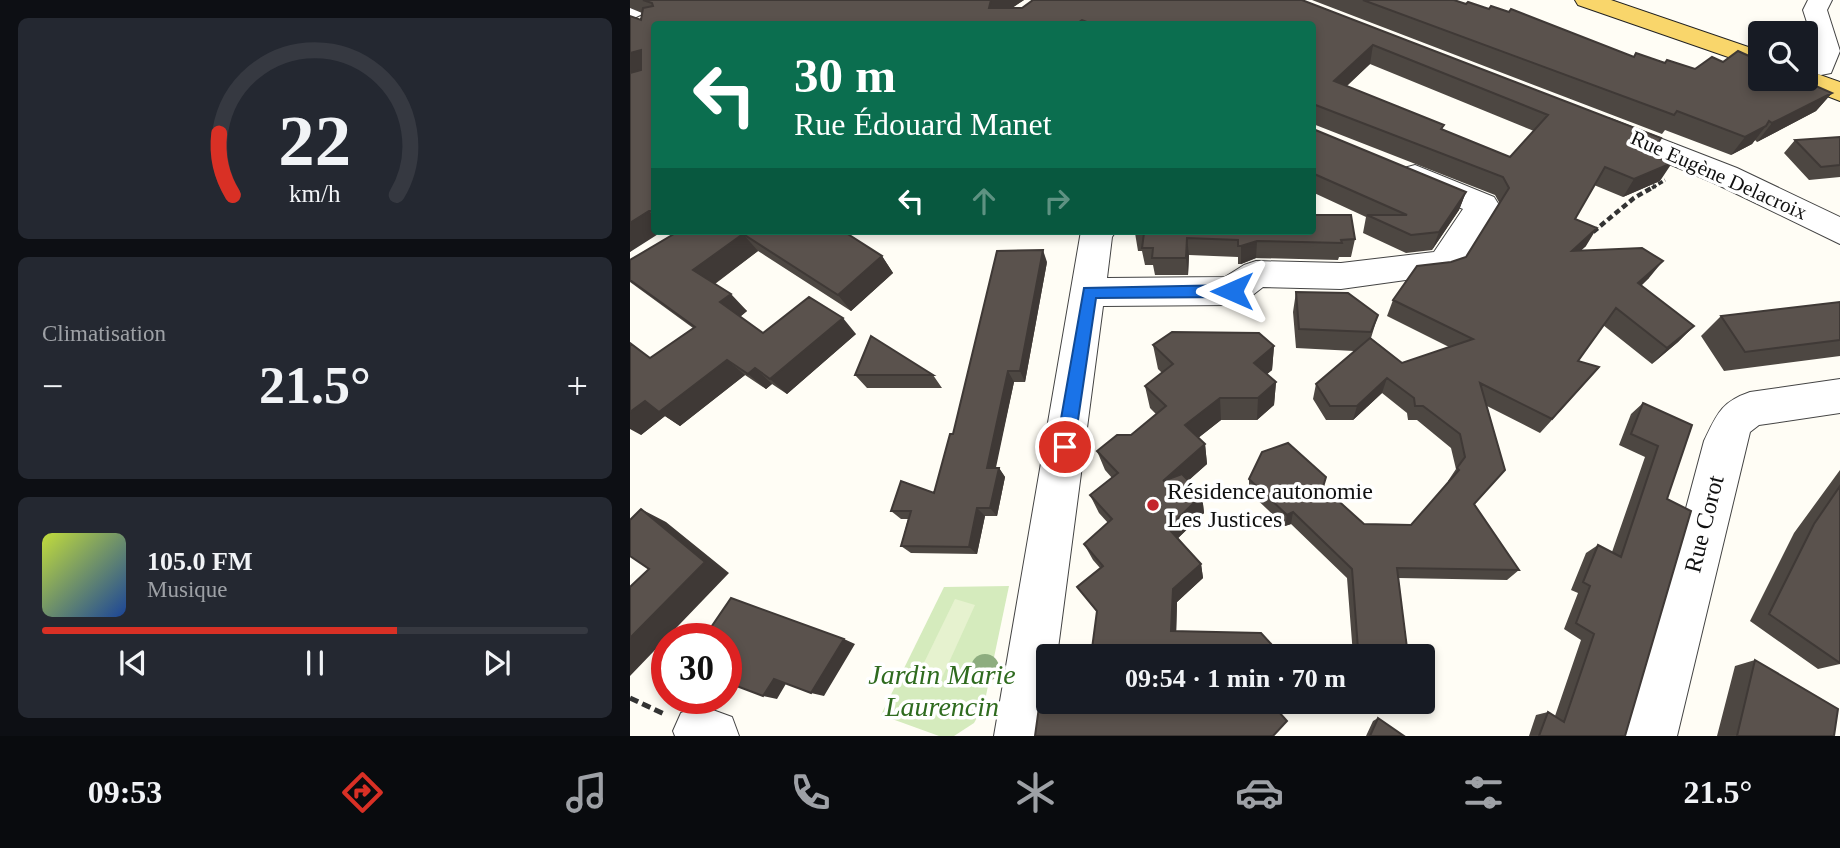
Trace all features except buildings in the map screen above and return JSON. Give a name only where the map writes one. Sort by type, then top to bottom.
[{"type":"main road","points":[[1587,0],[1748,56]]},
{"type":"main road","points":[[1639,0],[1748,39]]},
{"type":"main road","points":[[1818,70],[1840,92]]},
{"type":"street","points":[[630,12],[652,0]]},
{"type":"street","points":[[1818,70],[1828,47],[1815,10],[1820,0]]},
{"type":"street","points":[[630,18],[651,27]]},
{"type":"street","name":"Rue Eugène Delacroix","points":[[1588,119],[1692,160],[1840,232]]},
{"type":"street","points":[[1089,292],[1232,291],[1256,275],[1342,276],[1444,264],[1483,205],[1386,164]]},
{"type":"street","points":[[1808,215],[1840,206]]},
{"type":"street","points":[[1020,736],[1089,292],[1094,235]]},
{"type":"street","name":"Rue Corot","points":[[1651,736],[1726,441],[1735,420],[1750,409],[1840,396]]},
{"type":"path","points":[[1587,237],[1634,198],[1667,179]]},
{"type":"path","points":[[630,698],[646,705]]},
{"type":"green space","name":"Jardin Marie Laurencin","points":[[1009,586],[984,705],[974,723],[954,736],[939,736],[881,715],[944,587]]},
{"type":"green space","points":[[955,599],[975,605],[941,680],[919,673]]},
{"type":"place","name":"Résidence autonomie Les Justices","points":[[1153,505]]},
{"type":"route","points":[[1065,447],[1089,292],[1232,291]]}]
